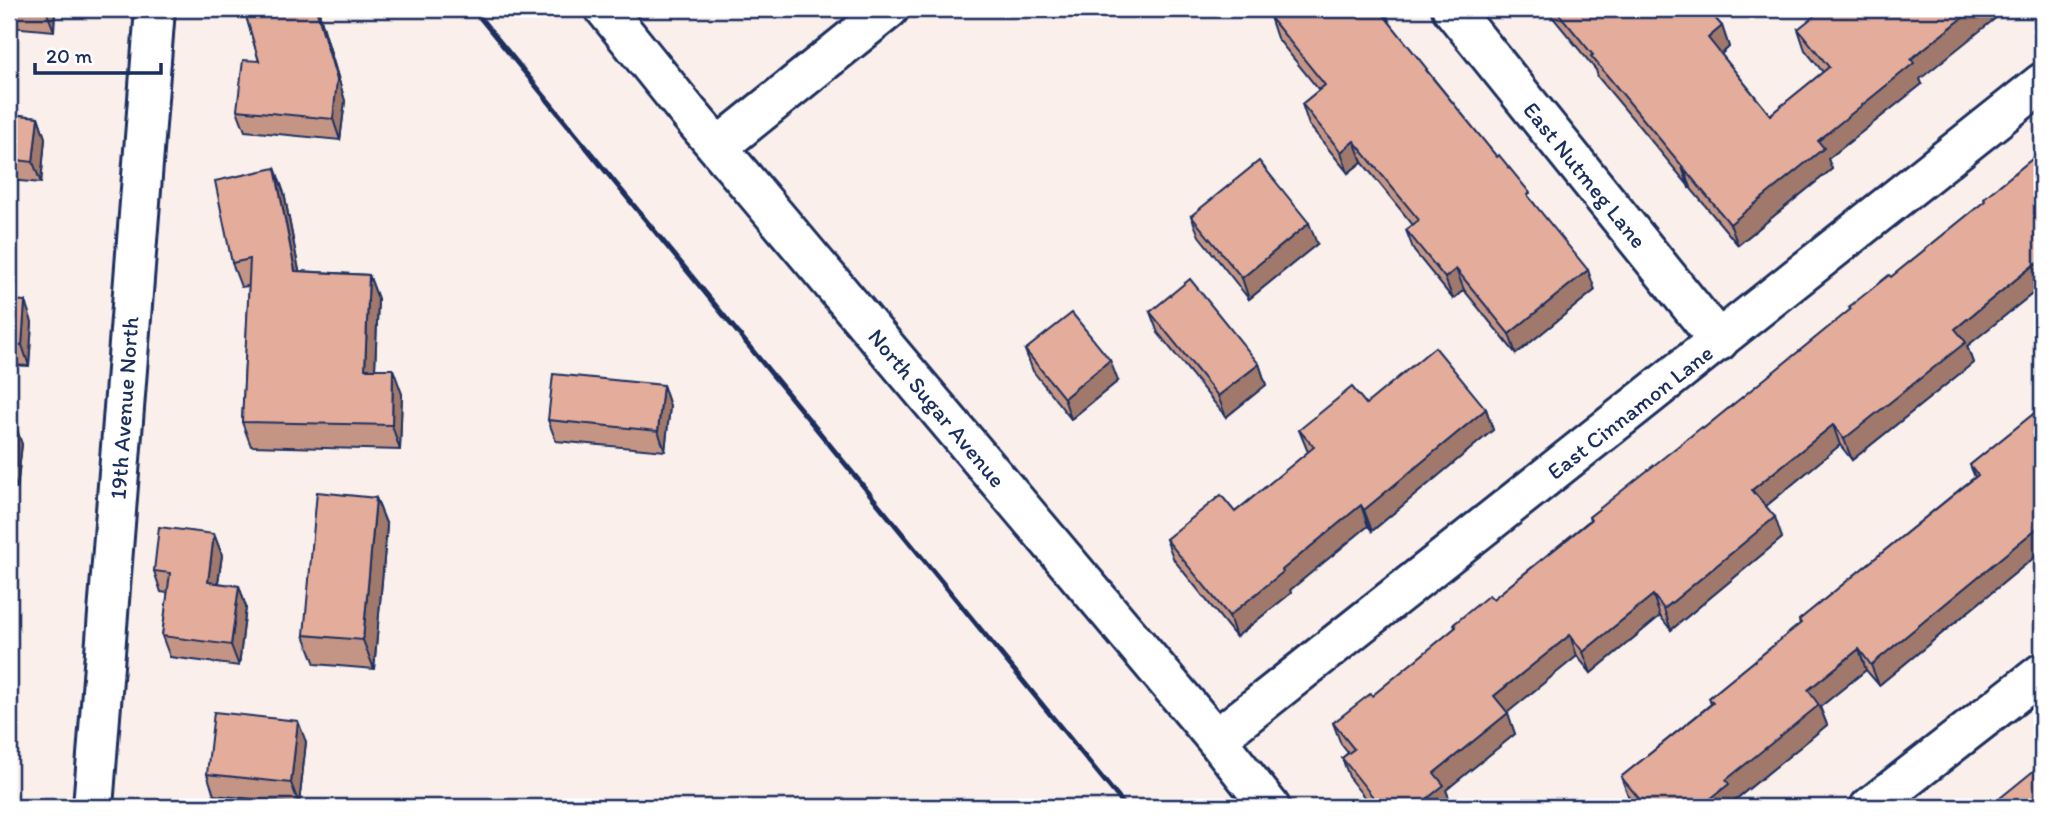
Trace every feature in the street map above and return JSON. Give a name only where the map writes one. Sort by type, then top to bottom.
[{"type":"street","name":"19th Avenue North","points":[[93,807],[155,9]]},
{"type":"street","name":"North Sugar Avenue","points":[[605,9],[1270,807]]},
{"type":"street","points":[[719,146],[888,9]]},
{"type":"street","name":"East Nutmeg Lane","points":[[1452,9],[1719,341]]},
{"type":"street","name":"East Cinnamon Lane","points":[[1216,739],[2042,83]]},
{"type":"street","points":[[1870,807],[2042,673]]},
{"type":"building","points":[[244,9],[316,9],[337,80],[333,119],[237,110],[243,60],[259,61]]},
{"type":"building","points":[[1279,9],[1384,9],[1382,13],[1426,70],[1530,193],[1527,195],[1588,270],[1509,334],[1456,269],[1445,278],[1406,230],[1419,220],[1354,141],[1341,152],[1302,104],[1325,85],[1270,17]]},
{"type":"building","points":[[1555,9],[1707,9],[1722,26],[1708,38],[1770,115],[1829,67],[1798,29],[1823,9],[1974,9],[1911,59],[1914,63],[1818,141],[1824,148],[1730,224]]},
{"type":"building","points":[[9,114],[38,117],[33,162],[9,159]]},
{"type":"building","points":[[2042,151],[2041,270],[2036,263],[1955,329],[1966,342],[1844,439],[1833,425],[1752,490],[1775,517],[1664,609],[1653,595],[1583,652],[1570,635],[1494,696],[1508,713],[1434,773],[1444,785],[1417,807],[1381,807],[1342,758],[1354,749],[1333,723],[1370,694],[1372,696],[1456,627],[1454,624],[1489,595],[1493,599],[1591,520],[1589,517],[1702,427],[1703,429],[1851,309],[1849,307],[1889,275],[1891,277],[1985,201],[1984,198]]},
{"type":"building","points":[[1259,161],[1309,223],[1242,278],[1191,216]]},
{"type":"building","points":[[275,168],[295,271],[369,275],[365,369],[393,369],[392,425],[242,422],[250,259],[232,263],[215,181]]},
{"type":"building","points":[[1190,279],[1259,364],[1218,396],[1150,312]]},
{"type":"building","points":[[9,300],[25,301],[22,345],[9,344]]},
{"type":"building","points":[[1072,313],[1110,360],[1064,398],[1025,350]]},
{"type":"building","points":[[1435,347],[1486,409],[1364,510],[1361,505],[1229,616],[1166,539],[1221,495],[1235,512],[1314,447],[1299,430],[1352,387],[1366,404]]},
{"type":"building","points":[[553,374],[663,385],[658,431],[548,420]]},
{"type":"building","points":[[2042,407],[2042,524],[1871,665],[1859,649],[1808,690],[1819,705],[1726,780],[1729,784],[1700,807],[1646,807],[1621,777],[1713,703],[1709,698],[1801,623],[1799,620],[1978,475],[1970,465]]},
{"type":"building","points":[[9,423],[15,424],[9,468]]},
{"type":"building","points":[[317,492],[376,498],[363,640],[304,635]]},
{"type":"building","points":[[159,527],[214,534],[208,582],[239,586],[231,645],[162,636],[170,573],[154,571]]},
{"type":"building","points":[[214,712],[298,721],[291,783],[207,774]]},
{"type":"building","points":[[2042,764],[2042,807],[1989,807]]},
{"type":"railway","points":[[473,9],[1126,807]]}]
